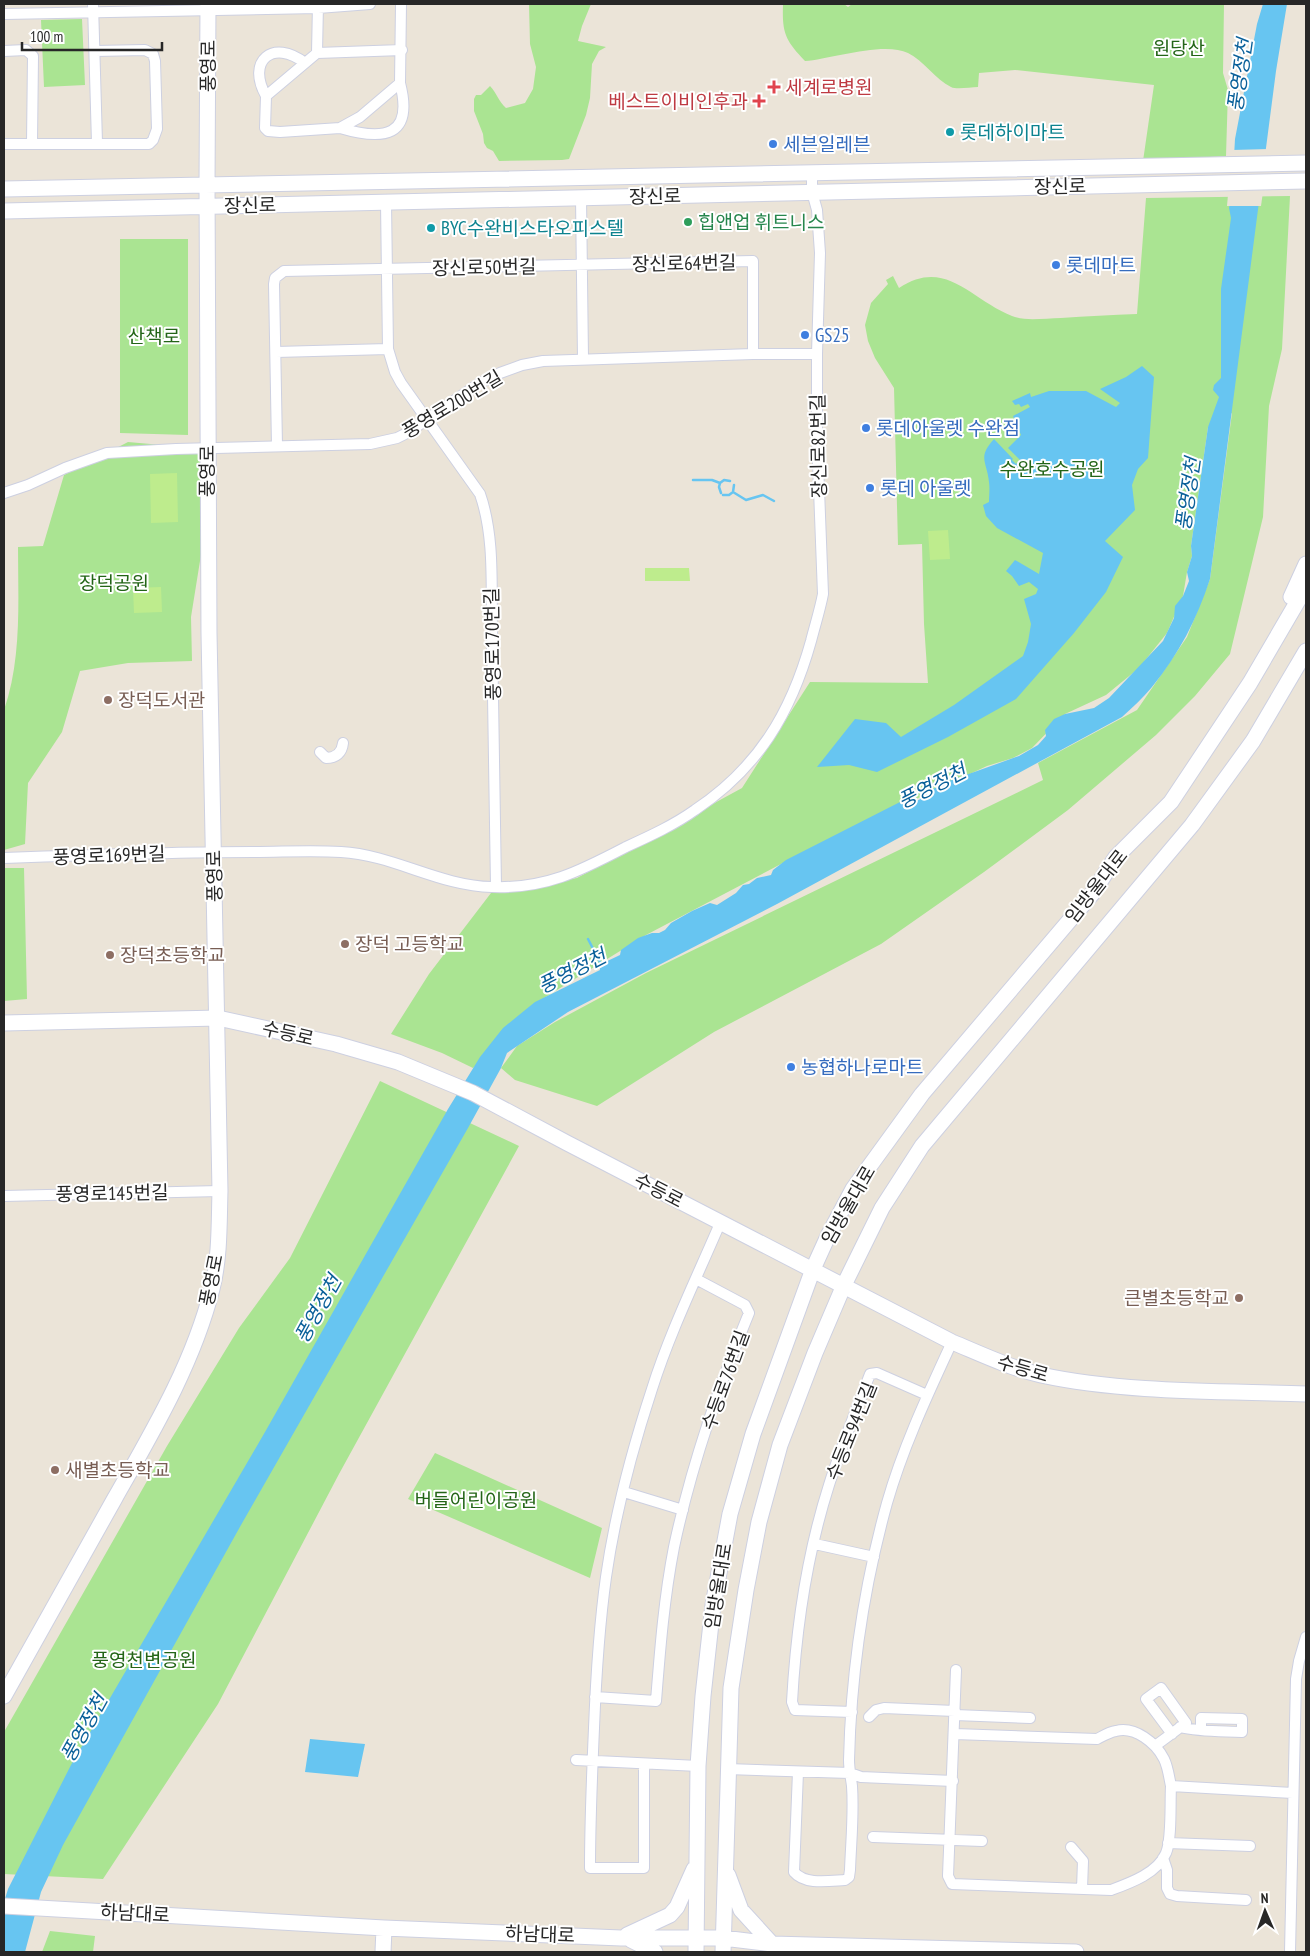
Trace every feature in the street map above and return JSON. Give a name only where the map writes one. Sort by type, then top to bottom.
[{"type":"main road","name":"풍영로","points":[[4,1696],[162,1415],[193,1350],[205,1314],[215,1273],[220,1190],[218,1018],[209,656],[207,449],[208,7]]},
{"type":"main road","name":"장신로","points":[[4,189],[1304,163]]},
{"type":"main road","name":"장신로","points":[[4,211],[1303,181]]},
{"type":"main road","points":[[1285,625],[1294,590],[1306,564]]},
{"type":"main road","name":"임방울대로","points":[[696,1945],[698,1766],[703,1696],[713,1605],[730,1514],[753,1434],[813,1269],[853,1189],[922,1094],[1092,894],[1116,857],[1171,802],[1250,683],[1306,587]]},
{"type":"main road","name":"임방울대로","points":[[723,1945],[724,1864],[732,1688],[746,1590],[759,1522],[780,1445],[844,1285],[882,1208],[922,1146],[1192,825],[1253,741],[1306,651]]},
{"type":"main road","name":"수등로","points":[[4,1023],[218,1018],[336,1044],[423,1071],[473,1093],[952,1342],[1021,1369],[1064,1379],[1139,1387],[1306,1394]]},
{"type":"main road","points":[[624,1938],[670,1915],[677,1907],[697,1863]]},
{"type":"main road","points":[[724,1864],[741,1910],[768,1948]]},
{"type":"main road","name":"하남대로","points":[[4,1906],[384,1928],[624,1938],[696,1945],[768,1948],[1076,1952]]},
{"type":"main road","points":[[383,1952],[384,1928]]},
{"type":"main road","points":[[624,1938],[655,1952]]},
{"type":"street","points":[[4,14],[93,7],[370,4]]},
{"type":"street","points":[[305,62],[283,51],[274,52],[260,65],[258,78],[266,96],[265,128],[268,131],[340,128],[374,136],[383,135],[392,130],[399,124],[404,110],[400,82],[402,50],[401,4]]},
{"type":"street","points":[[317,53],[318,6]]},
{"type":"street","points":[[93,7],[97,143]]},
{"type":"street","points":[[4,51],[26,50],[33,56],[32,143]]},
{"type":"street","points":[[4,144],[149,144],[153,140],[157,129],[155,61],[153,54],[145,50],[95,50]]},
{"type":"street","points":[[266,96],[317,53],[402,50]]},
{"type":"street","points":[[340,128],[360,117],[400,82]]},
{"type":"street","name":"장신로82번길","points":[[496,887],[532,885],[556,880],[581,871],[696,810],[732,780],[766,743],[796,689],[819,614],[823,594],[817,437],[820,253],[817,210],[812,192],[812,172]]},
{"type":"street","points":[[581,197],[584,358]]},
{"type":"street","points":[[386,202],[388,349],[394,372],[426,419]]},
{"type":"street","name":"장신로64번길","points":[[582,266],[753,262],[753,354]]},
{"type":"street","name":"장신로50번길","points":[[276,352],[275,278],[284,271],[582,266]]},
{"type":"street","points":[[277,446],[276,352],[388,349]]},
{"type":"street","name":"풍영로200번길","points":[[4,493],[107,453],[370,444],[397,438],[480,383],[522,365],[544,361],[584,358],[817,354]]},
{"type":"street","name":"풍영로170번길","points":[[426,419],[480,494],[489,533],[496,887]]},
{"type":"street","points":[[320,752],[326,758],[332,758],[341,751],[343,743]]},
{"type":"street","points":[[213,852],[342,852],[371,856],[455,883],[496,887]]},
{"type":"street","name":"풍영로169번길","points":[[4,858],[213,852]]},
{"type":"street","name":"풍영로145번길","points":[[4,1196],[220,1190]]},
{"type":"street","points":[[644,1764],[644,1868],[590,1868],[595,1697],[606,1576],[624,1492],[652,1388],[720,1221]]},
{"type":"street","name":"수등로76번길","points":[[595,1697],[656,1701],[663,1619],[674,1549],[683,1510],[704,1439],[749,1313],[745,1305],[696,1280]]},
{"type":"street","points":[[798,1772],[794,1872],[799,1878],[807,1880],[845,1880],[849,1877],[852,1712],[858,1652],[874,1556],[888,1502],[904,1453],[927,1395],[952,1342]]},
{"type":"street","name":"수등로94번길","points":[[852,1712],[795,1710],[792,1702],[801,1614],[814,1544],[829,1485],[870,1374],[876,1374],[927,1395]]},
{"type":"street","points":[[624,1492],[683,1510]]},
{"type":"street","points":[[814,1544],[874,1556]]},
{"type":"street","points":[[1290,1952],[1296,1678],[1306,1637]]},
{"type":"street","points":[[955,1734],[1097,1739],[1116,1731],[1126,1730],[1144,1737],[1155,1746],[1164,1760],[1171,1786],[1166,1853],[1158,1865],[1129,1884],[1111,1890],[952,1884],[948,1876],[956,1670]]},
{"type":"street","points":[[869,1717],[876,1710],[884,1708],[1030,1718]]},
{"type":"street","points":[[1155,1746],[1176,1731],[1201,1730]]},
{"type":"street","points":[[576,1760],[698,1766]]},
{"type":"street","points":[[728,1769],[850,1773],[861,1777],[953,1781]]},
{"type":"street","points":[[1171,1786],[1293,1793]]},
{"type":"street","points":[[873,1837],[982,1840]]},
{"type":"street","points":[[1168,1842],[1250,1846]]},
{"type":"street","points":[[1071,1847],[1083,1861],[1082,1889]]},
{"type":"street","points":[[1163,1858],[1167,1870],[1167,1888],[1170,1894],[1246,1900]]},
{"type":"green space","points":[[529,4],[591,4],[578,41],[606,47],[599,51],[592,64],[590,98],[586,115],[569,159],[499,161],[493,151],[487,148],[484,143],[483,134],[474,111],[476,95],[481,95],[490,86],[506,108],[525,103],[533,89],[536,67],[530,44]]},
{"type":"green space","name":"원당산","points":[[783,4],[844,4],[848,7],[852,4],[1224,4],[1223,73],[1228,90],[1226,156],[1143,161],[1154,85],[1015,70],[979,73],[978,87],[954,88],[940,80],[914,56],[898,50],[885,49],[805,61],[786,36],[783,22]]},
{"type":"green space","points":[[82,19],[85,85],[44,87],[41,20]]},
{"type":"green space","name":"수완호수공원","points":[[1290,196],[1282,349],[1269,406],[1263,517],[1230,654],[1195,696],[1156,735],[1068,810],[881,944],[714,1032],[597,1106],[515,1080],[501,1068],[517,1046],[555,1022],[646,973],[1043,780],[1038,763],[1137,710],[1187,637],[1210,579],[1232,413],[1208,427],[1191,546],[1192,556],[1183,596],[1167,633],[1139,668],[1106,695],[1065,714],[1032,748],[1013,758],[987,766],[817,845],[646,935],[544,998],[473,1068],[442,1053],[391,1034],[429,974],[491,893],[577,878],[742,788],[810,682],[928,683],[922,544],[898,545],[894,388],[875,358],[868,341],[865,325],[871,303],[888,284],[886,280],[893,276],[899,288],[916,280],[931,277],[945,279],[958,284],[997,309],[1024,319],[1137,314],[1146,198]]},
{"type":"green space","name":"산책로","points":[[120,239],[188,239],[188,435],[120,433]]},
{"type":"green space","name":"장덕공원","points":[[128,442],[207,449],[204,536],[191,617],[192,661],[128,663],[80,671],[62,732],[28,783],[25,844],[4,850],[4,710],[14,670],[18,629],[18,547],[43,546],[64,475]]},
{"type":"green space","points":[[177,473],[178,522],[151,523],[150,474]]},
{"type":"green space","points":[[948,530],[950,559],[930,560],[928,531]]},
{"type":"green space","points":[[645,568],[689,568],[690,581],[645,581]]},
{"type":"green space","points":[[161,587],[162,612],[134,613],[133,588]]},
{"type":"green space","points":[[4,868],[24,868],[27,999],[4,1001]]},
{"type":"green space","name":"풍영천변공원","points":[[380,1081],[519,1146],[339,1474],[218,1704],[103,1879],[4,1874],[4,1732],[167,1446],[239,1328],[290,1258]]},
{"type":"green space","name":"버들어린이공원","points":[[435,1453],[602,1528],[590,1578],[408,1499]]},
{"type":"green space","points":[[50,1931],[95,1936],[93,1952],[42,1952]]},
{"type":"water","name":"풍영정천","points":[[1263,4],[1287,4],[1276,71],[1210,579],[1193,622],[1171,662],[1149,691],[1122,717],[777,904],[568,1012],[507,1053],[501,1068],[468,1128],[241,1525],[63,1845],[41,1892],[25,1952],[4,1952],[4,1902],[8,1889],[71,1765],[265,1432],[448,1109],[480,1057],[503,1028],[535,1002],[600,970],[599,965],[620,955],[621,950],[638,938],[652,933],[659,933],[665,930],[671,923],[710,903],[717,905],[736,893],[743,885],[749,884],[757,878],[771,875],[773,870],[786,860],[902,801],[919,800],[927,792],[949,781],[1019,756],[1038,745],[1046,736],[1045,730],[1054,719],[1065,714],[1094,708],[1109,698],[1163,641],[1174,618],[1175,606],[1183,596],[1189,581],[1187,572],[1192,556],[1191,546],[1208,427],[1219,397],[1213,390],[1214,385],[1221,378],[1221,289],[1231,218],[1229,208],[1232,192],[1235,139],[1257,24]]},
{"type":"water","name":"수완호수공원","points":[[1142,366],[1154,377],[1148,458],[1138,469],[1132,485],[1135,510],[1105,541],[1123,557],[1106,592],[1074,633],[1016,699],[948,737],[877,772],[849,765],[817,767],[855,719],[886,723],[901,737],[954,705],[1023,656],[1031,624],[1024,599],[1036,594],[1038,589],[1029,582],[1019,586],[1006,571],[1015,560],[1039,574],[1043,553],[997,528],[986,516],[983,505],[989,502],[989,490],[984,455],[994,439],[1016,464],[1020,460],[1008,448],[1021,435],[1013,416],[1030,407],[1028,404],[1021,407],[1019,404],[1015,405],[1012,401],[1030,393],[1031,397],[1049,391],[1086,391],[1116,407],[1120,403],[1100,389],[1126,377]]},
{"type":"water","points":[[310,1739],[365,1744],[358,1777],[305,1772]]},
{"type":"pier","points":[[1269,149],[1261,206],[1227,206],[1232,150]]},
{"type":"waterway","points":[[693,480],[712,480],[720,483],[724,480],[730,481]]},
{"type":"waterway","points":[[720,483],[721,493]]},
{"type":"waterway","points":[[734,485],[733,492],[746,500],[763,495],[774,501]]},
{"type":"waterway","points":[[723,495],[729,495],[733,492]]},
{"type":"waterway","points":[[588,939],[602,966]]},
{"type":"place","name":"세계로병원","points":[[774,87]]},
{"type":"place","name":"베스트이비인후과","points":[[759,101]]},
{"type":"place","name":"롯데하이마트","points":[[950,132]]},
{"type":"place","name":"세븐일레븐","points":[[773,144]]},
{"type":"place","name":"힙앤업 휘트니스","points":[[688,222]]},
{"type":"place","name":"BYC수완비스타오피스텔","points":[[431,228]]},
{"type":"place","name":"롯데마트","points":[[1056,265]]},
{"type":"place","name":"GS25","points":[[805,335]]},
{"type":"place","name":"롯데아울렛 수완점","points":[[866,428]]},
{"type":"place","name":"롯데 아울렛","points":[[870,488]]},
{"type":"place","name":"장덕도서관","points":[[108,700]]},
{"type":"place","name":"장덕 고등학교","points":[[345,944]]},
{"type":"place","name":"장덕초등학교","points":[[110,955]]},
{"type":"place","name":"농협하나로마트","points":[[791,1067]]},
{"type":"place","name":"큰별초등학교","points":[[1239,1298]]},
{"type":"place","name":"새별초등학교","points":[[55,1470]]}]
